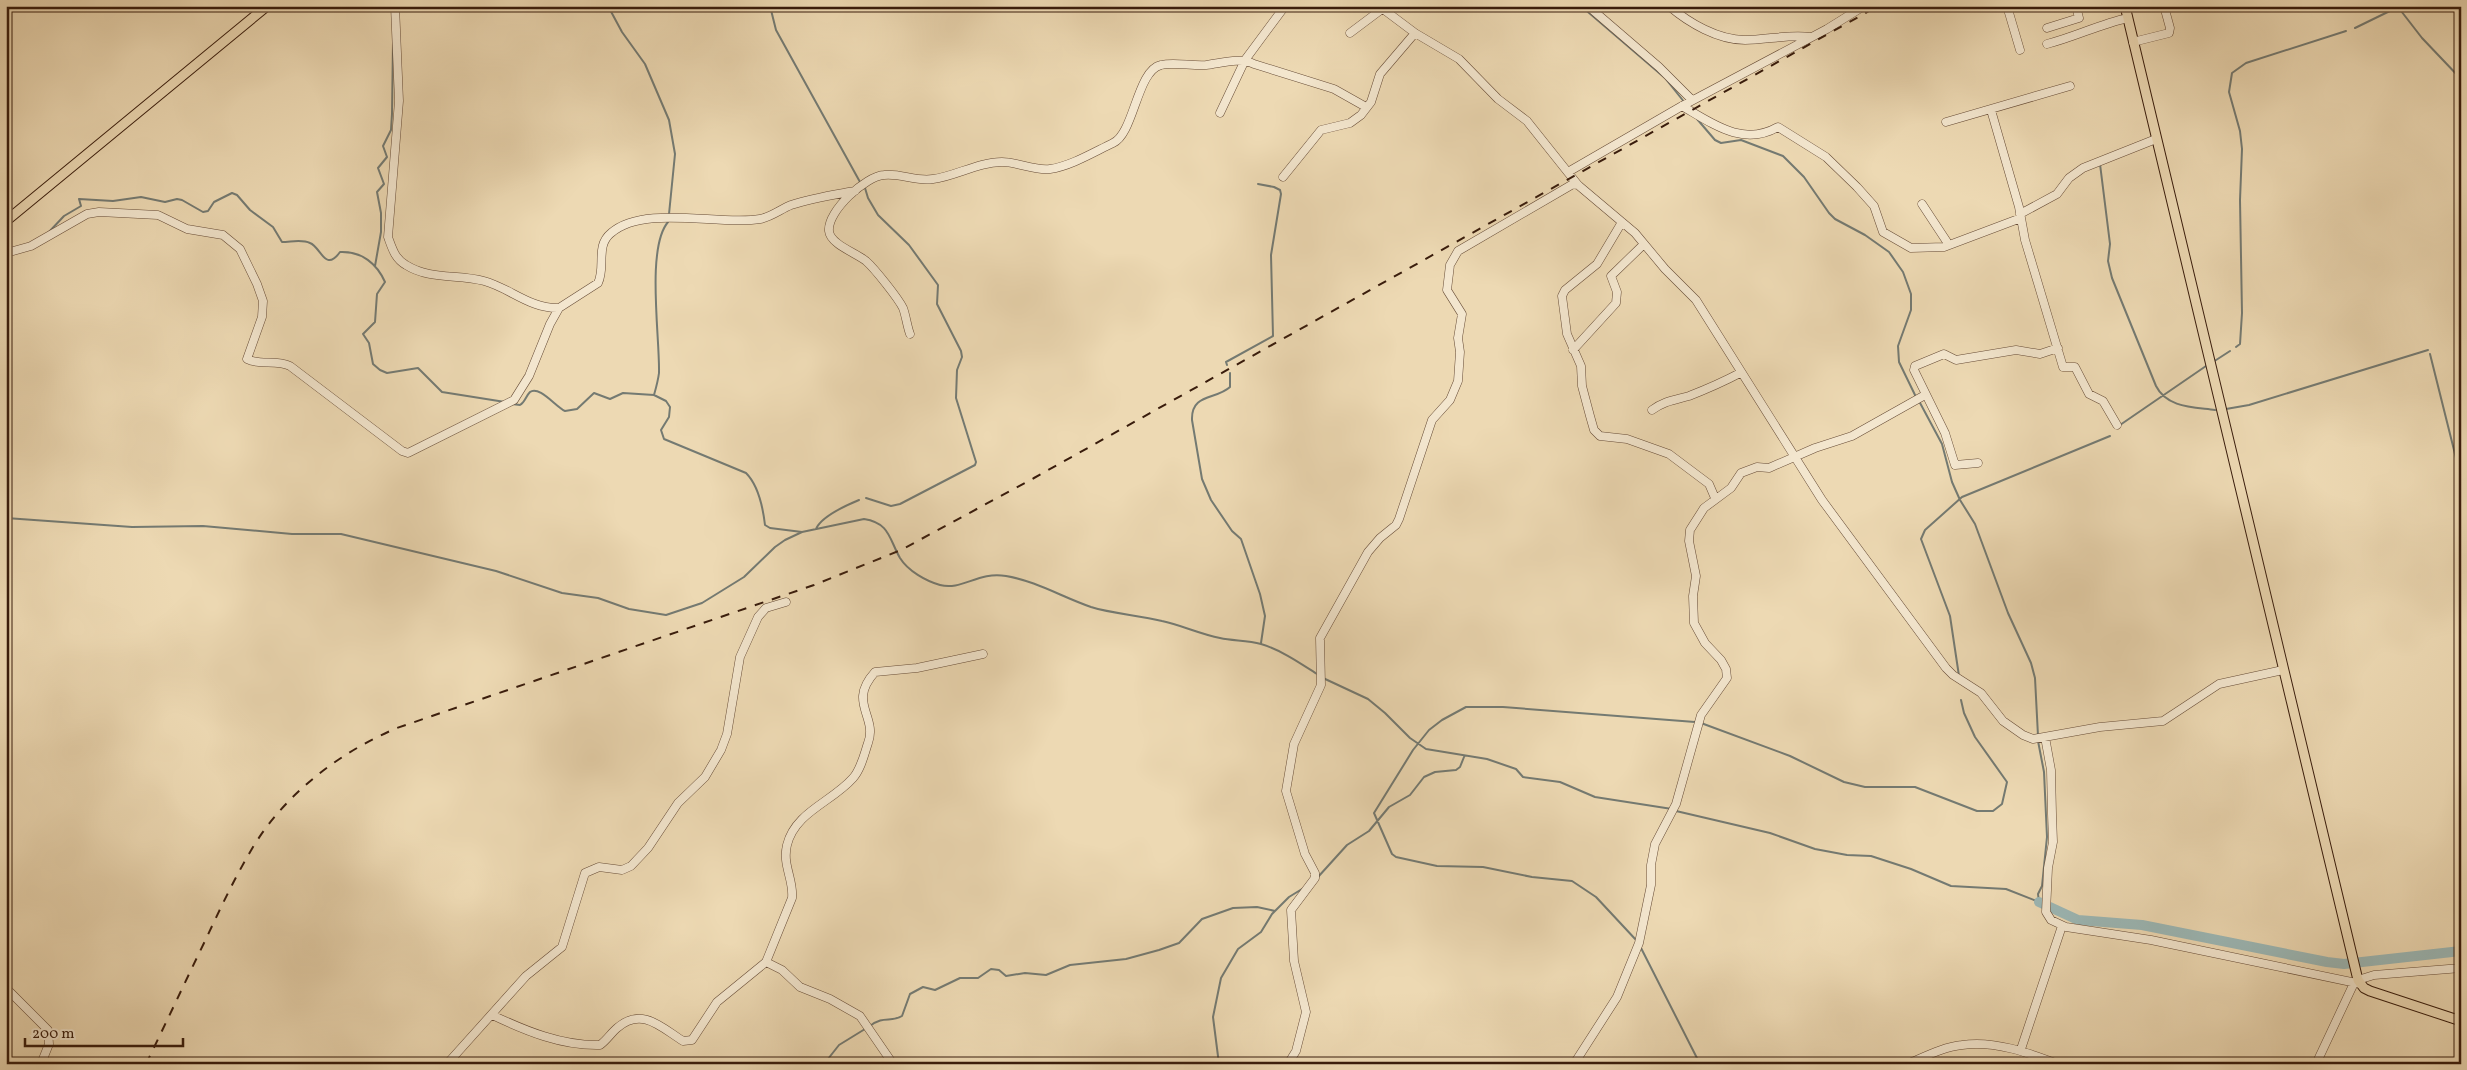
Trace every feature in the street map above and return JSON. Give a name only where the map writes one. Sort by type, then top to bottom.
[{"type":"main road","points":[[6,220],[267,6]]},
{"type":"main road","points":[[2125,6],[2357,980],[2370,991],[2461,1021]]},
{"type":"street","points":[[395,6],[399,101],[388,230],[394,252],[401,262],[423,273],[485,281],[532,303],[558,308]]},
{"type":"street","points":[[1220,113],[1245,60],[1285,6]]},
{"type":"street","points":[[1588,6],[1598,9],[1692,100]]},
{"type":"street","points":[[1669,6],[1701,27],[1737,39],[1782,36],[1810,37]]},
{"type":"street","points":[[1568,172],[1692,100],[1864,6]]},
{"type":"street","points":[[2007,6],[2020,50]]},
{"type":"street","points":[[2047,28],[2079,18],[2076,6]]},
{"type":"street","points":[[2133,42],[2168,33],[2170,28],[2164,6]]},
{"type":"street","points":[[1350,33],[1381,7],[1415,33],[1446,50],[1464,63],[1498,99],[1527,121],[1578,185],[1622,222],[1644,244],[1664,269],[1696,300],[1740,373],[1822,500],[1946,668],[1981,693],[1999,718],[2023,735],[2033,739],[2100,727],[2163,721],[2219,684],[2283,670]]},
{"type":"street","points":[[2047,44],[2090,32],[2106,23],[2128,18]]},
{"type":"street","points":[[1283,177],[1321,130],[1350,123],[1358,118],[1373,98],[1380,74],[1415,33]]},
{"type":"street","points":[[910,334],[900,304],[873,269],[862,257],[830,236],[829,226],[834,214],[855,191],[874,177],[887,174],[916,179],[932,179],[999,162],[1044,169],[1058,167],[1116,142],[1134,111],[1144,83],[1157,66],[1164,64],[1198,66],[1245,60],[1334,89],[1366,107]]},
{"type":"street","points":[[1946,122],[2070,86]]},
{"type":"street","points":[[1682,106],[1718,126],[1745,136],[1762,135],[1778,127],[1826,157],[1874,206],[1883,232],[1911,248],[1949,245],[2021,216],[2057,194],[2069,178],[2083,168],[2156,139]]},
{"type":"street","points":[[1991,110],[2021,216],[2025,240],[2063,366],[2075,367],[2089,394],[2103,401],[2117,425]]},
{"type":"street","points":[[1288,1064],[1296,1051],[1306,1012],[1294,961],[1290,910],[1315,878],[1315,873],[1300,841],[1287,796],[1286,785],[1294,744],[1321,685],[1320,638],[1368,552],[1380,538],[1396,525],[1432,420],[1450,400],[1458,381],[1460,352],[1458,338],[1462,314],[1447,290],[1448,274],[1454,258],[1463,248],[1501,225],[1573,184],[1578,185]]},
{"type":"street","points":[[6,253],[31,246],[87,214],[99,212],[158,215],[187,229],[223,234],[240,249],[262,294],[264,311],[247,359],[252,361],[278,362],[290,366],[402,451],[408,453],[514,400],[530,376],[558,308],[598,283],[603,244],[608,235],[624,225],[638,221],[682,217],[762,219],[798,203],[855,191]]},
{"type":"street","points":[[1922,204],[1949,245]]},
{"type":"street","points":[[1622,222],[1593,269],[1563,293],[1562,300],[1568,334],[1581,366],[1584,393],[1597,434],[1627,439],[1669,454],[1709,484],[1715,498]]},
{"type":"street","points":[[1573,350],[1614,307],[1617,292],[1611,276],[1644,244]]},
{"type":"street","points":[[1978,463],[1955,465],[1945,433],[1925,395],[1914,368],[1930,358],[1944,354],[1956,360],[2016,350],[2040,354],[2058,348]]},
{"type":"street","points":[[1652,410],[1663,402],[1714,387],[1740,373]]},
{"type":"street","points":[[1574,1064],[1617,997],[1639,943],[1651,885],[1651,865],[1655,844],[1676,804],[1701,715],[1726,678],[1724,665],[1701,637],[1692,615],[1696,576],[1688,541],[1690,530],[1704,508],[1731,488],[1745,471],[1761,466],[1769,468],[1815,448],[1852,436],[1925,395]]},
{"type":"street","points":[[447,1064],[492,1015],[504,998],[526,976],[562,947],[586,873],[599,866],[622,870],[631,866],[648,848],[678,804],[705,777],[721,750],[727,734],[738,667],[758,617],[766,608],[786,602]]},
{"type":"street","points":[[492,1015],[538,1034],[572,1043],[600,1045],[626,1022],[642,1018],[657,1022],[687,1041],[695,1036],[717,1002],[766,962],[792,898],[793,891],[785,864],[789,839],[806,815],[851,780],[859,769],[872,733],[863,705],[864,691],[870,677],[875,672],[917,668],[984,654]]},
{"type":"street","points":[[2045,737],[2051,770],[2053,832],[2046,898],[2046,912],[2051,920],[2062,926],[2151,940],[2357,980],[2374,975],[2461,968]]},
{"type":"street","points":[[2021,1049],[2062,926]]},
{"type":"street","points":[[766,962],[782,970],[800,987],[830,999],[860,1016],[893,1064]]},
{"type":"street","points":[[2316,1064],[2357,980]]},
{"type":"street","points":[[6,988],[48,1030],[49,1044],[41,1064]]},
{"type":"street","points":[[1907,1064],[1964,1044],[2021,1049],[2058,1064]]},
{"type":"waterway","points":[[608,6],[622,32],[645,64],[669,120],[675,154],[669,214]]},
{"type":"waterway","points":[[770,6],[776,30],[860,182]]},
{"type":"waterway","points":[[1581,6],[1665,78],[1685,103]]},
{"type":"waterway","points":[[2355,28],[2398,7],[2422,38],[2461,79]]},
{"type":"waterway","points":[[2236,347],[2240,344],[2242,313],[2240,200],[2242,149],[2240,131],[2229,92],[2232,73],[2246,63],[2346,31]]},
{"type":"waterway","points":[[375,266],[381,232],[381,213],[377,192],[384,184],[378,168],[387,157],[383,146],[391,130],[393,43]]},
{"type":"waterway","points":[[1697,119],[1715,140],[1721,143],[1741,140],[1783,156],[1804,177],[1835,219],[1865,235],[1889,252],[1903,272],[1911,294],[1911,310],[1898,346],[1899,362],[1916,397]]},
{"type":"waterway","points":[[2100,164],[2110,244],[2108,261],[2112,278],[2156,386],[2167,399],[2174,402],[2190,407],[2215,410]]},
{"type":"waterway","points":[[1227,365],[1226,362],[1273,336],[1271,255],[1281,194],[1280,190],[1274,187],[1258,184]]},
{"type":"waterway","points":[[865,188],[868,198],[878,215],[909,245],[938,285],[937,304],[961,351],[962,357],[957,370],[956,398],[976,462],[975,465],[900,504],[891,506],[866,498]]},
{"type":"waterway","points":[[48,233],[64,216],[81,206],[79,199],[113,201],[141,197],[165,202],[177,199],[203,212],[208,211],[214,202],[232,193],[237,195],[250,210],[273,227],[282,242],[300,241],[310,243],[324,257],[331,260],[340,252],[348,252],[362,256],[373,264],[385,282],[377,294],[375,322],[363,334],[369,343],[373,364],[380,370],[387,373],[418,368],[442,392],[505,402]]},
{"type":"waterway","points":[[654,395],[659,373],[656,294],[657,252],[661,235],[668,222]]},
{"type":"waterway","points":[[2226,409],[2249,405],[2428,350]]},
{"type":"waterway","points":[[2213,362],[2230,351]]},
{"type":"waterway","points":[[2430,354],[2461,478]]},
{"type":"waterway","points":[[2120,425],[2206,366]]},
{"type":"waterway","points":[[1230,373],[1230,387],[1200,401],[1193,411],[1192,420],[1202,479],[1211,500],[1232,531],[1241,539],[1260,594],[1265,616],[1261,643]]},
{"type":"waterway","points":[[512,404],[520,405],[530,392],[534,391],[543,394],[565,411],[577,409],[594,393],[610,399],[623,393],[654,395],[666,401],[670,407],[669,417],[661,430],[664,439],[746,473],[757,490],[765,525],[770,528],[802,532]]},
{"type":"waterway","points":[[1919,401],[1942,444],[1952,482],[1960,500],[1975,524],[2008,613],[2031,663],[2035,678],[2038,736]]},
{"type":"waterway","points":[[1959,676],[1950,616],[1921,539],[1925,530],[1962,497],[2110,436]]},
{"type":"waterway","points":[[816,529],[823,520],[841,508],[859,500]]},
{"type":"waterway","points":[[6,518],[132,527],[203,526],[292,534],[341,534],[496,571],[562,593],[598,598],[629,609],[666,615],[702,603],[744,577],[775,547],[785,540],[802,532],[864,519],[873,521],[884,528],[903,563],[923,578],[940,585],[956,585],[996,575],[1017,578],[1091,607],[1162,621],[1220,638],[1261,644],[1283,653],[1317,674]]},
{"type":"waterway","points":[[1323,678],[1368,699],[1410,738],[1426,749],[1487,759],[1516,769],[1523,777],[1560,782],[1595,797],[1672,809]]},
{"type":"waterway","points":[[1701,723],[1790,756],[1844,782],[1865,787],[1915,787],[1977,811],[1993,811],[2002,804],[2007,782],[1975,737],[1964,713],[1961,700]]},
{"type":"waterway","points":[[1637,941],[1596,897],[1572,881],[1532,877],[1483,867],[1437,866],[1396,857],[1392,854],[1374,813],[1413,750],[1429,730],[1442,720],[1466,707],[1503,707],[1695,722]]},
{"type":"waterway","points":[[2038,741],[2044,772],[2047,837],[2042,886],[2038,894],[2039,902]]},
{"type":"waterway","points":[[1318,877],[1347,845],[1369,831],[1389,807],[1410,795],[1424,777],[1435,772],[1456,770],[1460,767],[1464,757]]},
{"type":"waterway","points":[[1676,811],[1770,833],[1815,849],[1847,855],[1871,856],[1911,869],[1951,886],[2006,889],[2039,902]]},
{"type":"waterway","points":[[1219,1064],[1213,1017],[1221,978],[1238,949],[1261,932],[1272,914],[1289,897],[1302,889]]},
{"type":"waterway","points":[[2039,902],[2078,920],[2142,925],[2344,964],[2461,951]]},
{"type":"waterway","points":[[870,1026],[879,1021],[902,1016],[910,994],[923,987],[935,990],[960,978],[978,978],[991,969],[999,970],[1006,976],[1025,973],[1046,975],[1070,965],[1126,959],[1179,943],[1202,919],[1233,908],[1257,907],[1275,911]]},
{"type":"waterway","points":[[1640,946],[1700,1064]]},
{"type":"waterway","points":[[824,1064],[839,1045],[865,1029]]},
{"type":"railway","points":[[146,1064],[228,893],[266,827],[281,809],[316,776],[355,749],[397,728],[814,585],[901,550],[1034,478],[1878,6]]}]
